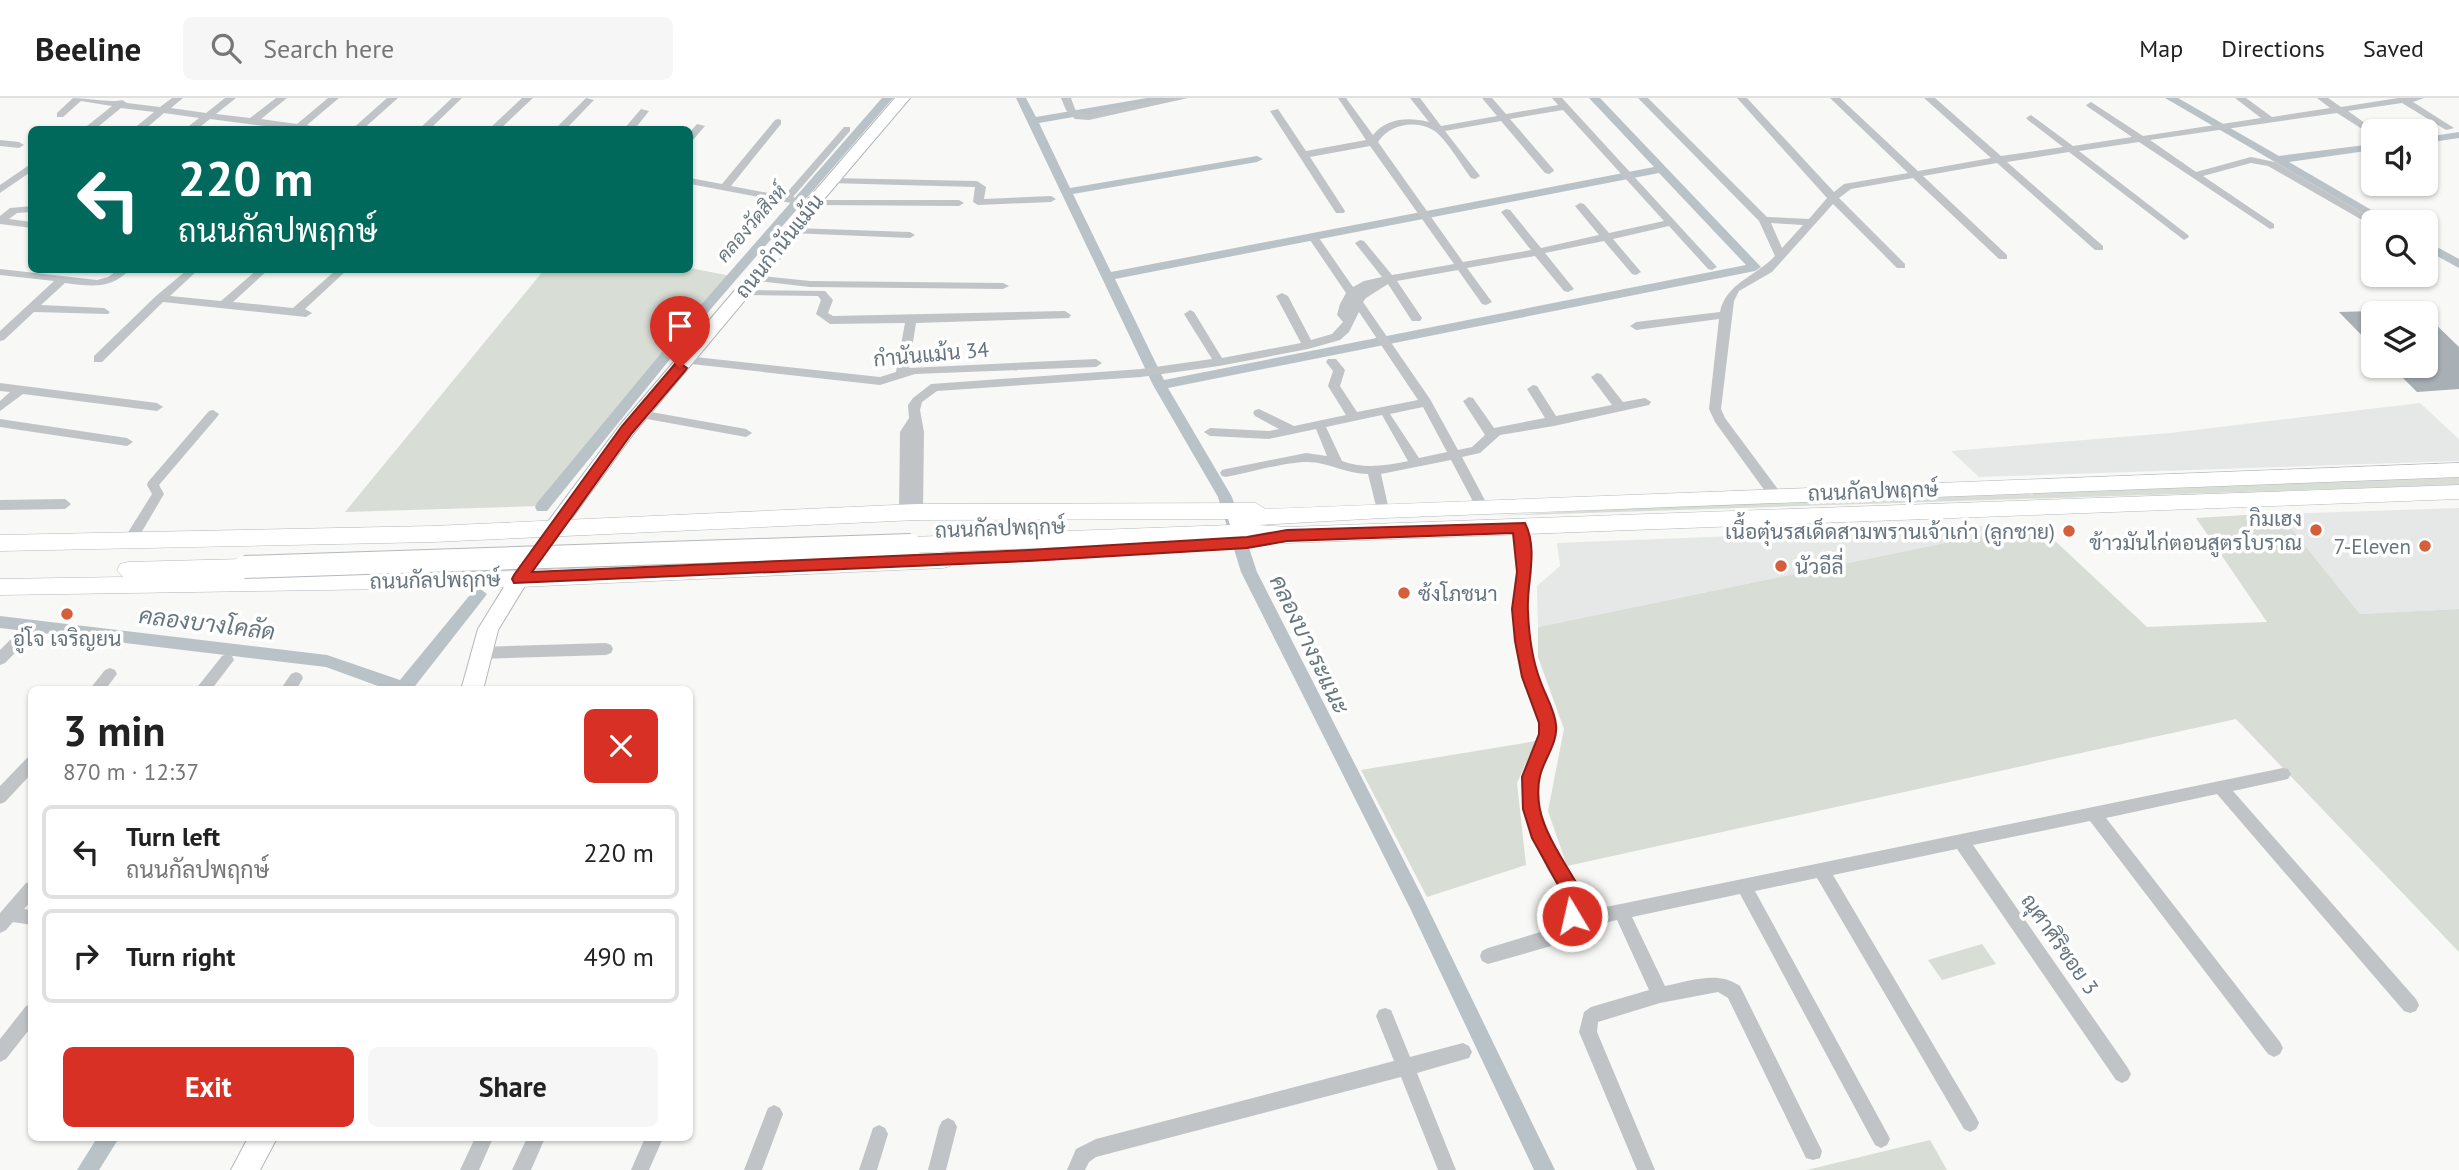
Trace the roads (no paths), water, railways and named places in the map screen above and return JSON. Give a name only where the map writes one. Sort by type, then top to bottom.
[{"type":"main road","name":"ถนนกัลปพฤกษ์","points":[[0,575],[912,526],[1287,525],[1382,510],[2459,470]]},
{"type":"main road","name":"ถนนกัลปพฤกษ์","points":[[0,544],[433,534],[702,523],[1520,527],[2459,492]]},
{"type":"main road","points":[[685,572],[663,568],[656,563],[654,557],[665,541],[702,523]]},
{"type":"main road","name":"ถนนกัลปพฤกษ์","points":[[0,587],[519,579],[685,572],[1229,526]]},
{"type":"main road","points":[[519,579],[554,528]]},
{"type":"main road","points":[[418,579],[449,569],[465,553],[465,546],[460,541],[433,534]]},
{"type":"main road","name":"ถนนกัลปพฤกษ์","points":[[0,553],[247,560]]},
{"type":"street","points":[[60,115],[79,98],[291,126]]},
{"type":"street","points":[[92,126],[130,98]]},
{"type":"street","points":[[142,126],[178,98]]},
{"type":"street","points":[[194,126],[231,98]]},
{"type":"street","points":[[245,126],[282,98]]},
{"type":"street","points":[[298,126],[334,98]]},
{"type":"street","points":[[361,126],[393,98]]},
{"type":"street","points":[[427,126],[457,98]]},
{"type":"street","points":[[497,126],[528,98]]},
{"type":"street","name":"ถนนกำนันแม้น","points":[[554,528],[640,414],[794,231],[801,201],[832,181],[903,98]]},
{"type":"street","points":[[1066,98],[1071,110],[1078,117],[1089,117],[1183,98]]},
{"type":"street","points":[[1415,98],[1475,176]]},
{"type":"street","points":[[1487,98],[1549,171]]},
{"type":"street","points":[[1557,98],[1712,267]]},
{"type":"street","points":[[1643,98],[1764,220],[1780,256]]},
{"type":"street","points":[[1742,98],[1833,198],[1901,266]]},
{"type":"street","points":[[1835,98],[2003,257]]},
{"type":"street","points":[[1929,98],[2099,248]]},
{"type":"street","points":[[2240,98],[2270,120]]},
{"type":"street","points":[[2322,98],[2361,125]]},
{"type":"street","points":[[1775,495],[1719,419],[1716,409],[1714,398],[1728,301],[1737,290],[1768,270],[1847,186],[1997,160],[2203,132],[2419,98]]},
{"type":"street","points":[[1342,99],[1464,266],[1486,302]]},
{"type":"street","points":[[2403,99],[2449,128]]},
{"type":"street","points":[[563,126],[589,100]]},
{"type":"street","points":[[2091,105],[2270,226]]},
{"type":"street","points":[[1373,142],[1378,131],[1387,125],[1403,122],[1423,123],[1440,129],[1565,107]]},
{"type":"street","points":[[631,126],[644,111]]},
{"type":"street","points":[[1275,111],[1340,211]]},
{"type":"street","points":[[2031,118],[2184,237]]},
{"type":"street","points":[[724,188],[778,122]]},
{"type":"street","points":[[693,134],[700,126]]},
{"type":"street","points":[[801,201],[847,128]]},
{"type":"street","points":[[1303,155],[1373,142]]},
{"type":"street","points":[[0,143],[19,145]]},
{"type":"street","points":[[2195,175],[2251,160],[2260,161],[2271,164],[2361,215]]},
{"type":"street","points":[[0,190],[6,181],[28,168]]},
{"type":"street","points":[[832,181],[977,184],[981,187],[978,202],[1051,199]]},
{"type":"street","points":[[693,182],[801,201],[959,203]]},
{"type":"street","points":[[1580,205],[1636,272]]},
{"type":"street","points":[[28,209],[14,210],[0,221],[28,224]]},
{"type":"street","points":[[1506,212],[1568,289]]},
{"type":"street","points":[[1764,220],[1813,222]]},
{"type":"street","points":[[1354,297],[1388,282],[1670,223]]},
{"type":"street","points":[[794,231],[910,235]]},
{"type":"street","points":[[1315,240],[1426,402],[1458,456],[1482,506]]},
{"type":"street","points":[[1360,243],[1416,318]]},
{"type":"street","points":[[0,272],[61,275],[105,283],[120,273]]},
{"type":"street","points":[[98,359],[189,273]]},
{"type":"street","points":[[224,304],[260,273]]},
{"type":"street","points":[[160,298],[301,312],[339,273]]},
{"type":"street","points":[[0,337],[32,308],[61,275]]},
{"type":"street","points":[[753,278],[810,284],[1003,286]]},
{"type":"street","points":[[741,293],[816,292],[825,296],[827,300],[822,314],[830,320],[911,321],[951,317],[1065,315]]},
{"type":"street","points":[[1282,296],[1308,345]]},
{"type":"street","points":[[912,526],[918,432],[913,421],[917,399],[935,387],[1141,373],[1308,345],[1336,337],[1345,329],[1347,320],[1354,314],[1354,297]]},
{"type":"street","points":[[32,308],[104,312]]},
{"type":"street","points":[[1191,314],[1219,362]]},
{"type":"street","points":[[1636,326],[1725,315]]},
{"type":"street","points":[[902,373],[911,321]]},
{"type":"street","name":"กำนันแม้น 34","points":[[686,360],[880,381],[902,373],[1096,363]]},
{"type":"street","points":[[1332,362],[1339,370],[1334,386],[1354,417]]},
{"type":"street","points":[[1597,377],[1620,407]]},
{"type":"street","points":[[0,387],[157,407]]},
{"type":"street","points":[[1533,389],[1554,422]]},
{"type":"street","points":[[0,407],[20,390]]},
{"type":"street","points":[[1469,401],[1491,434]]},
{"type":"street","points":[[1210,432],[1269,435],[1426,402]]},
{"type":"street","points":[[1226,473],[1306,457],[1337,464],[1346,469],[1374,471],[1416,464],[1476,450],[1491,434],[1645,402]]},
{"type":"street","points":[[1259,413],[1292,429]]},
{"type":"street","points":[[129,542],[158,494],[153,485],[214,414]]},
{"type":"street","points":[[640,414],[746,433]]},
{"type":"street","points":[[1387,417],[1416,464]]},
{"type":"street","points":[[0,423],[127,442]]},
{"type":"street","points":[[1322,430],[1337,464]]},
{"type":"street","points":[[1374,471],[1382,510]]},
{"type":"street","points":[[0,505],[65,504]]},
{"type":"street","points":[[1520,527],[1525,572],[1520,609],[1522,634],[1530,677],[1548,723],[1548,734],[1531,777],[1532,809],[1553,864],[1578,903]]},
{"type":"street","points":[[473,686],[488,629],[519,579]]},
{"type":"street","points":[[0,659],[30,629]]},
{"type":"street","points":[[480,653],[606,649]]},
{"type":"street","points":[[205,686],[226,660]]},
{"type":"street","points":[[100,686],[110,674]]},
{"type":"street","points":[[0,797],[28,766]]},
{"type":"street","points":[[1488,956],[1551,938],[1581,926],[1595,926],[1601,916],[2283,774]]},
{"type":"street","points":[[2220,787],[2410,1005]]},
{"type":"street","points":[[2094,813],[2274,1048]]},
{"type":"street","name":"ณุศาศิริซอย 3","points":[[1961,841],[2122,1074]]},
{"type":"street","points":[[1821,870],[1970,1123]]},
{"type":"street","points":[[1744,886],[1881,1139]]},
{"type":"street","points":[[4,919],[28,892]]},
{"type":"street","points":[[1578,903],[1591,903],[1598,908],[1601,916]]},
{"type":"street","points":[[1578,903],[1572,912],[1574,920],[1581,926]]},
{"type":"street","points":[[1622,912],[1660,995]]},
{"type":"street","points":[[4,919],[28,918]]},
{"type":"street","points":[[1646,1170],[1588,1032],[1588,1025],[1597,1013],[1660,995],[1718,984],[1734,992],[1813,1151]]},
{"type":"street","points":[[1385,1016],[1447,1170]]},
{"type":"street","points":[[0,1053],[28,1017]]},
{"type":"street","points":[[1076,1170],[1078,1160],[1085,1152],[1096,1148],[1463,1052]]},
{"type":"street","points":[[753,1170],[774,1114]]},
{"type":"street","points":[[937,1170],[947,1127]]},
{"type":"street","points":[[868,1170],[879,1134]]},
{"type":"street","points":[[245,1170],[261,1141]]},
{"type":"street","points":[[469,1170],[483,1141]]},
{"type":"street","points":[[521,1170],[535,1141]]},
{"type":"street","points":[[640,1170],[653,1141]]},
{"type":"waterway","name":"คลองวัดสิงห์","points":[[542,507],[705,308],[888,98]]},
{"type":"waterway","name":"คลองบางระแนะ","points":[[1021,98],[1032,121]]},
{"type":"waterway","points":[[1032,121],[1165,98]]},
{"type":"waterway","points":[[1594,98],[1662,169]]},
{"type":"waterway","points":[[2170,98],[2278,160]]},
{"type":"waterway","name":"คลองบางระแนะ","points":[[1032,121],[1160,385]]},
{"type":"waterway","points":[[2438,138],[2459,135]]},
{"type":"waterway","points":[[2278,160],[2361,149]]},
{"type":"waterway","points":[[1067,192],[1257,159]]},
{"type":"waterway","points":[[2278,160],[2365,210]]},
{"type":"waterway","points":[[1109,276],[1662,169]]},
{"type":"waterway","points":[[1160,385],[1755,267],[1662,169]]},
{"type":"waterway","points":[[2438,252],[2459,264]]},
{"type":"waterway","name":"คลองบางระแนะ","points":[[1160,385],[1225,497],[1249,572],[1416,902],[1545,1170]]},
{"type":"waterway","name":"คลองวัดสิงห์","points":[[405,686],[479,594]]},
{"type":"waterway","name":"คลองบางโคลัด","points":[[0,622],[327,661],[397,686]]},
{"type":"waterway","name":"คลองวัดสิงห์","points":[[87,1170],[107,1141]]},
{"type":"place","name":"กิมเฮง ข้าวมันไก่ตอนสูตรโบราณ","points":[[2316,530]]},
{"type":"place","name":"เนื้อตุ๋นรสเด็ดสามพรานเจ้าเก่า (ลูกชาย)","points":[[2069,531]]},
{"type":"place","name":"7-Eleven","points":[[2425,546]]},
{"type":"place","name":"นัวอีลี่","points":[[1781,566]]},
{"type":"place","name":"ซ้งโภชนา","points":[[1404,593]]},
{"type":"place","name":"อู่โจ เจริญยน","points":[[67,614]]}]
